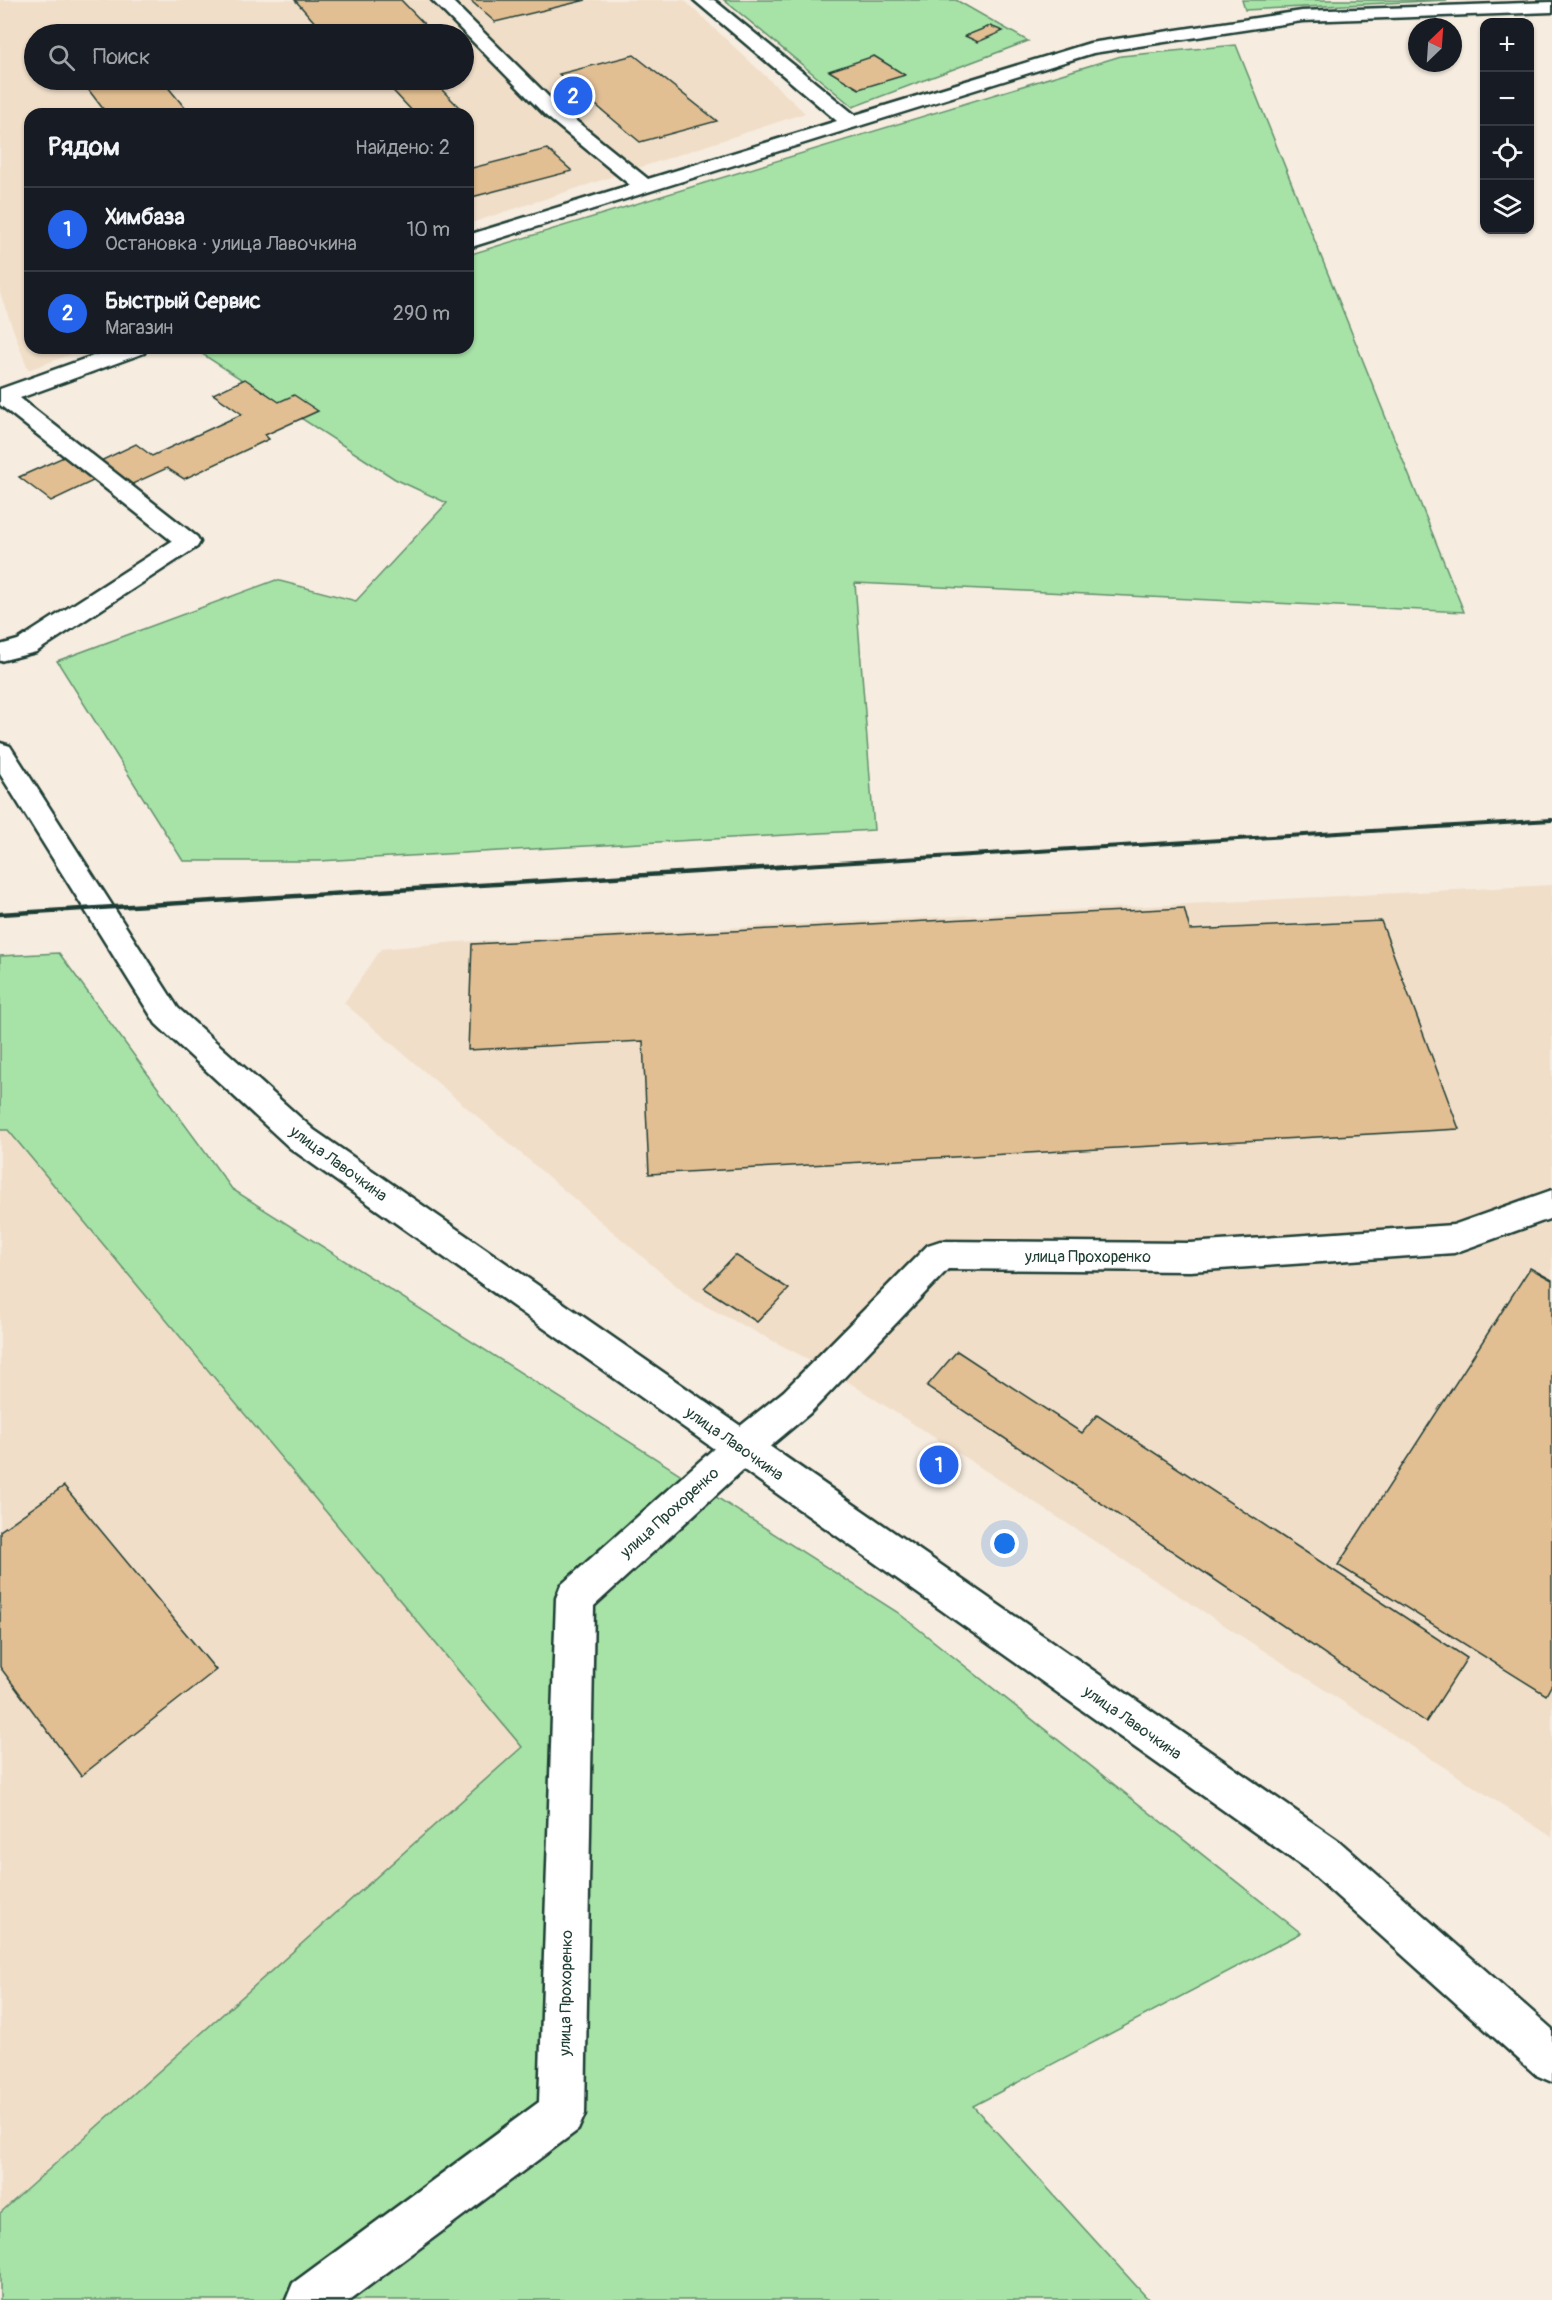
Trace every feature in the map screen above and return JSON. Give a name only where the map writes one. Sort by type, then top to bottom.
[{"type":"street","points":[[441,0],[465,24]]},
{"type":"street","points":[[703,0],[851,122]]},
{"type":"street","points":[[474,240],[1090,48],[1302,16],[1552,7]]},
{"type":"street","points":[[474,33],[553,112],[645,187]]},
{"type":"street","points":[[2,397],[120,354]]},
{"type":"street","points":[[0,653],[27,646],[188,542],[2,397]]},
{"type":"street","name":"улица Лавочкина","points":[[0,752],[167,1016],[302,1139],[1324,1856],[1552,2059]]},
{"type":"street","name":"улица Прохоренко","points":[[310,2300],[562,2114],[575,1598],[742,1447],[797,1402],[940,1255],[1190,1257],[1454,1239],[1552,1204]]},
{"type":"shaded area","points":[[0,0],[684,0],[805,113],[474,222],[474,108],[24,108],[24,354],[72,354],[28,370],[0,293]]},
{"type":"shaded area","points":[[1552,885],[1552,1837],[833,1372],[692,1299],[344,1003],[381,949],[457,942]]},
{"type":"shaded area","points":[[0,1130],[8,1130],[522,1747],[0,2212]]},
{"type":"green space","points":[[724,0],[956,0],[1028,41],[853,107]]},
{"type":"green space","points":[[1242,0],[1448,0],[1245,10]]},
{"type":"green space","points":[[1236,45],[1464,612],[855,583],[874,830],[319,861],[183,861],[57,661],[276,580],[356,601],[447,503],[395,479],[202,354],[474,354],[474,253],[1121,56]]},
{"type":"green space","points":[[59,953],[232,1189],[897,1612],[1301,1933],[973,2106],[1149,2300],[0,2300],[0,2213],[522,1747],[8,1130],[0,1130],[0,956]]},
{"type":"building","points":[[295,0],[401,0],[424,24],[316,24]]},
{"type":"building","points":[[470,0],[586,0],[495,22]]},
{"type":"building","points":[[990,26],[1003,31],[978,42],[965,36]]},
{"type":"building","points":[[634,55],[717,121],[640,142],[559,74]]},
{"type":"building","points":[[874,56],[905,75],[859,89],[829,71]]},
{"type":"building","points":[[89,90],[170,90],[185,108],[102,108]]},
{"type":"building","points":[[392,90],[442,90],[460,108],[409,108]]},
{"type":"building","points":[[547,149],[572,171],[474,196],[474,167]]},
{"type":"building","points":[[245,379],[279,402],[294,395],[318,411],[265,435],[269,439],[184,479],[167,468],[115,492],[97,479],[51,501],[19,477],[68,455],[86,468],[136,444],[152,456],[242,414],[213,394]]},
{"type":"building","points":[[1184,908],[1190,930],[1381,921],[1459,1129],[649,1174],[643,1041],[468,1050],[472,944]]},
{"type":"building","points":[[735,1255],[789,1289],[757,1322],[704,1288]]},
{"type":"building","points":[[1530,1268],[1552,1280],[1552,1684],[1546,1695],[1338,1565]]},
{"type":"building","points":[[957,1351],[1082,1433],[1097,1415],[1467,1658],[1426,1722],[927,1386]]},
{"type":"building","points":[[64,1486],[216,1670],[81,1776],[0,1667],[0,1531]]},
{"type":"railway","points":[[771,867],[1552,820]]},
{"type":"railway","points":[[0,914],[795,866]]},
{"type":"place","name":"Быстрый Сервис","points":[[573,96]]},
{"type":"place","name":"Химбаза","points":[[939,1465]]}]
